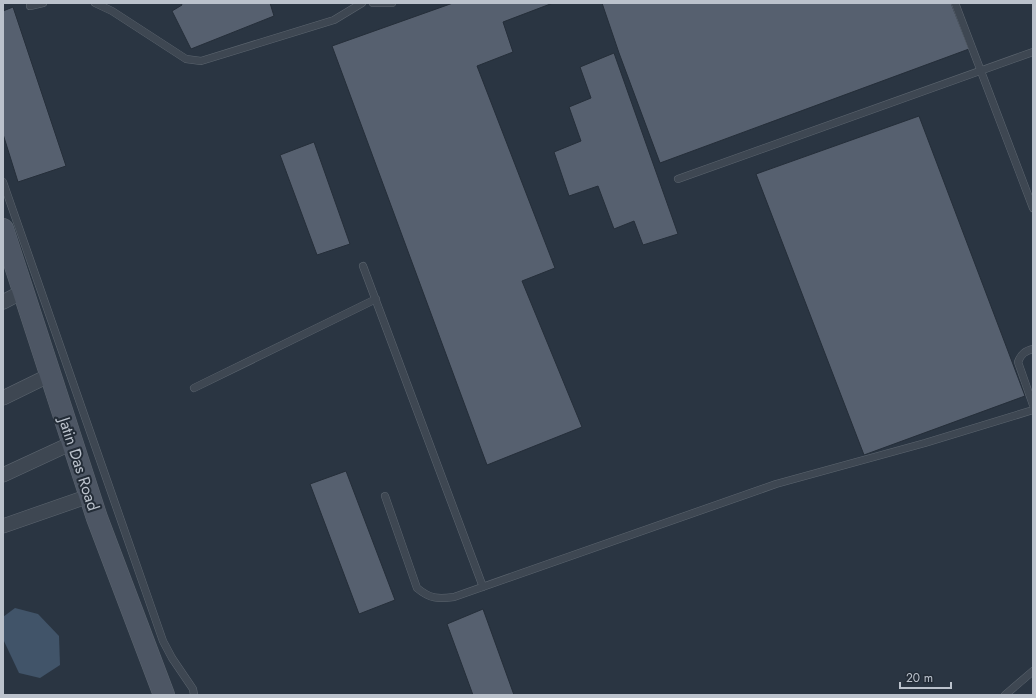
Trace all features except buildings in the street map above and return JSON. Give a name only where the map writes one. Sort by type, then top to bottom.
[{"type":"street","name":"Jatin Das Road","points":[[3,229],[22,292],[89,496],[164,695]]},
{"type":"street","points":[[3,302],[22,292]]},
{"type":"street","points":[[3,398],[50,375]]},
{"type":"street","points":[[3,475],[72,443]]},
{"type":"street","points":[[3,526],[89,496]]},
{"type":"lane","points":[[30,6],[43,3]]},
{"type":"lane","points":[[95,3],[112,11],[186,59],[201,61],[334,20],[362,3]]},
{"type":"lane","points":[[373,3],[392,3]]},
{"type":"lane","points":[[955,3],[1033,208]]},
{"type":"lane","points":[[678,179],[1033,52]]},
{"type":"lane","points":[[3,182],[163,641],[172,658],[193,690],[194,695]]},
{"type":"lane","points":[[363,266],[483,587]]},
{"type":"lane","points":[[194,388],[376,299]]},
{"type":"lane","points":[[1033,349],[1026,351],[1020,356],[1018,362],[1033,405]]},
{"type":"lane","points":[[385,496],[417,588],[426,596],[436,599],[454,597],[776,484],[925,443],[1033,410]]},
{"type":"lane","points":[[1005,695],[1033,671]]},
{"type":"water","points":[[15,608],[38,614],[59,636],[60,665],[40,678],[19,673],[3,639],[3,617]]}]
